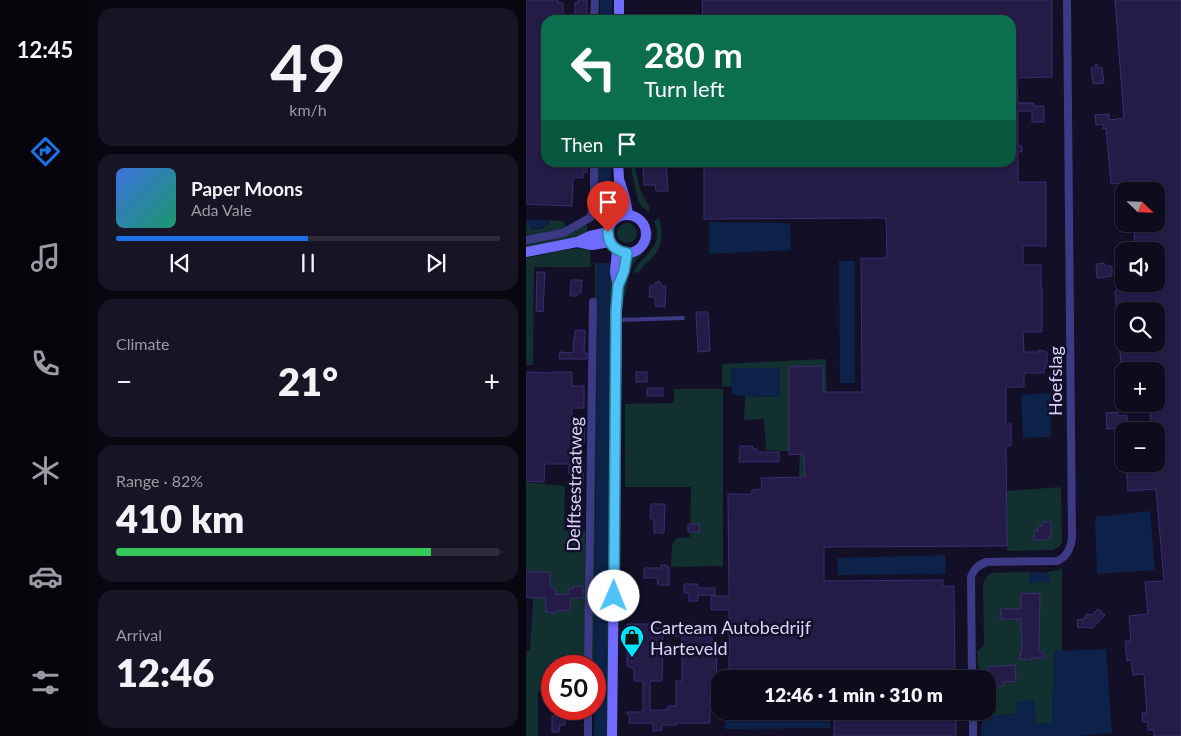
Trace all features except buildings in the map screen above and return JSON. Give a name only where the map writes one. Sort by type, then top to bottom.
[{"type":"main road","points":[[619,0],[619,15]]},
{"type":"main road","points":[[619,167],[620,179],[617,198],[619,217]]},
{"type":"main road","points":[[526,252],[577,242],[590,236],[596,240],[615,245],[637,250],[644,243],[646,233],[645,228],[636,217],[619,217],[608,228],[615,245],[624,271],[618,286],[616,321],[612,736]]},
{"type":"street","points":[[594,15],[595,0]]},
{"type":"street","name":"Hoefslag","points":[[972,670],[972,577],[974,570],[986,562],[1056,561],[1063,558],[1068,552],[1072,539],[1067,0]]},
{"type":"street","points":[[526,240],[563,233],[591,218],[594,195],[594,167]]},
{"type":"street","name":"Delftsestraatweg","points":[[588,655],[593,302]]},
{"type":"street","points":[[588,720],[588,736]]},
{"type":"street","points":[[973,720],[973,736]]},
{"type":"lane","points":[[616,321],[683,318]]},
{"type":"green space","points":[[631,167],[635,167],[640,189],[649,206],[648,212],[638,201]]},
{"type":"green space","points":[[659,218],[662,235],[658,251],[639,272],[633,273],[655,245],[657,231],[654,221]]},
{"type":"green space","points":[[549,220],[564,221],[566,228],[526,237],[526,226],[531,226],[531,230],[543,228],[548,224]]},
{"type":"green space","points":[[627,223],[634,226],[637,233],[634,240],[627,243],[620,240],[617,233],[620,226]]},
{"type":"green space","points":[[586,224],[587,234],[559,242],[526,248],[526,243],[568,234]]},
{"type":"green space","points":[[649,232],[652,232],[649,244],[630,271],[622,309],[622,297],[629,259],[644,246]]},
{"type":"green space","points":[[590,248],[591,267],[534,267],[533,365],[526,365],[526,258],[570,249]]},
{"type":"green space","points":[[595,263],[597,263],[594,655],[592,655]]},
{"type":"green space","points":[[609,263],[613,263],[608,736],[606,736]]},
{"type":"green space","points":[[826,359],[828,496],[798,496],[800,452],[766,450],[764,419],[744,420],[745,396],[780,397],[731,369],[732,386],[722,387],[722,364]]},
{"type":"green space","points":[[674,389],[723,389],[723,566],[671,567],[672,544],[677,538],[690,537],[691,487],[625,487],[625,404],[674,403]]},
{"type":"green space","points":[[526,482],[565,486],[564,530],[585,531],[585,655],[541,655],[541,692],[538,692],[538,736],[526,736],[526,651],[530,651],[533,599],[526,598]]},
{"type":"green space","points":[[1061,487],[1062,541],[1060,546],[1053,550],[1007,551],[1007,491]]},
{"type":"green space","points":[[1062,568],[1062,651],[1054,652],[1052,724],[1036,723],[1033,700],[1016,713],[996,716],[996,670],[978,670],[977,651],[984,646],[983,584],[985,579],[992,573],[1030,572],[1030,583],[1051,580],[1047,572]]},
{"type":"water","points":[[600,0],[612,0],[612,15],[600,15]]},
{"type":"water","points":[[598,167],[611,167],[606,736],[594,736],[594,720],[606,720],[606,655],[595,655]]},
{"type":"water","points":[[526,220],[549,220],[546,226],[530,230],[531,226],[526,226]]},
{"type":"water","points":[[709,222],[790,223],[791,250],[709,254]]},
{"type":"water","points":[[839,261],[855,261],[855,383],[840,383]]},
{"type":"water","points":[[731,368],[780,368],[780,397],[732,395]]},
{"type":"water","points":[[1051,393],[1051,437],[1023,438],[1021,395]]},
{"type":"water","points":[[1150,511],[1155,570],[1097,574],[1095,517]]},
{"type":"water","points":[[945,555],[946,574],[838,575],[837,558]]},
{"type":"water","points":[[1030,572],[1047,572],[1051,580],[1049,582],[1029,583]]},
{"type":"water","points":[[1106,649],[1112,733],[1077,736],[981,736],[983,720],[996,720],[996,716],[1016,713],[1016,702],[1034,700],[1036,723],[1052,724],[1054,651]]},
{"type":"water","points":[[725,720],[830,720],[830,728],[725,729]]},
{"type":"pier","points":[[596,196],[612,196],[612,263],[595,263]]},
{"type":"place","name":"Carteam Autobedrijf Harteveld","points":[[632,658]]},
{"type":"route","points":[[608,232],[612,246],[620,252],[627,253],[624,271],[618,286],[616,311],[614,596]]}]
